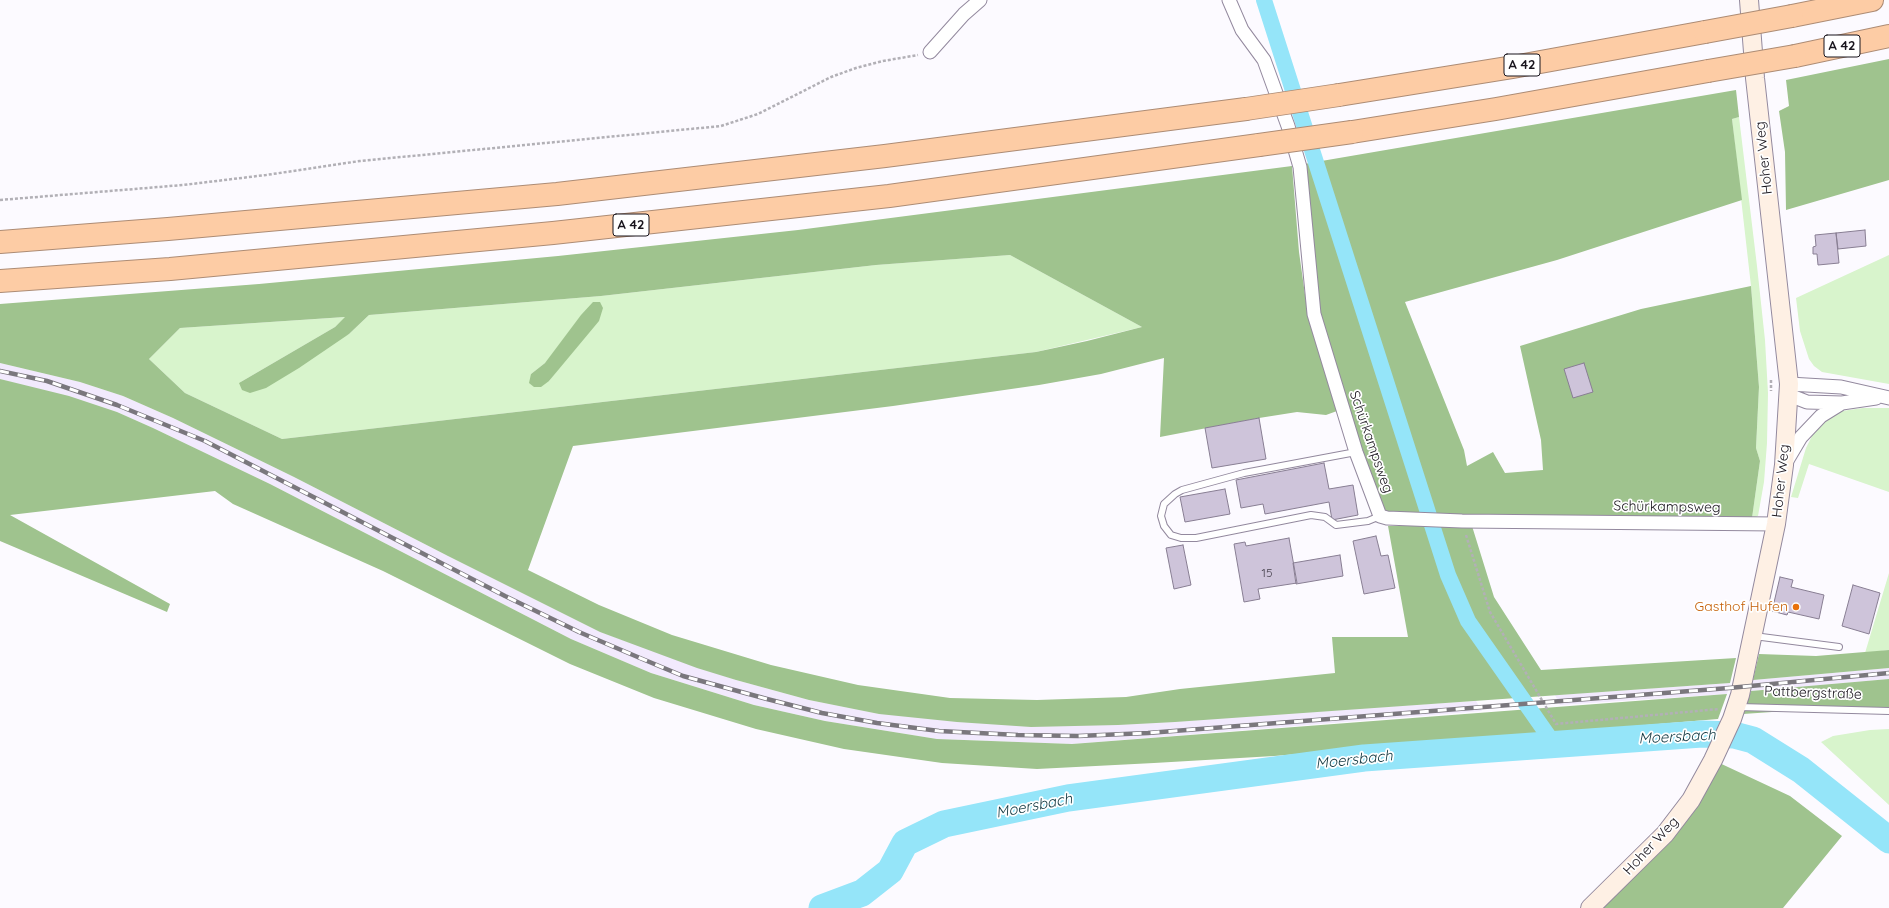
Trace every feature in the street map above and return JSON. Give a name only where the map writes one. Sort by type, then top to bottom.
[{"type":"highway","name":"A 42","points":[[0,242],[168,230],[556,194],[885,156],[1339,95],[1513,67],[1872,0]]},
{"type":"highway","name":"A 42","points":[[0,281],[170,269],[553,233],[889,196],[1352,132],[1496,110],[1795,56],[1889,36]]},
{"type":"main road","name":"Hoher Weg","points":[[1590,908],[1665,834],[1691,800],[1718,749],[1736,707],[1753,636],[1776,524],[1784,465],[1789,389],[1755,78],[1749,0]]},
{"type":"street","points":[[930,52],[964,14],[980,0]]},
{"type":"street","name":"Schürkampsweg","points":[[1229,0],[1242,30],[1264,60],[1288,126],[1300,168],[1314,314],[1356,452],[1380,516],[1387,518],[1417,520],[1462,521],[1776,524]]},
{"type":"street","points":[[1789,389],[1841,387],[1885,398]]},
{"type":"street","points":[[1789,389],[1807,402],[1842,403],[1885,398]]},
{"type":"street","points":[[1784,465],[1801,437],[1821,416],[1842,403]]},
{"type":"lane","points":[[1356,452],[1244,473],[1182,490],[1164,504],[1161,516],[1164,526],[1171,535],[1181,538],[1196,538],[1311,515],[1325,517],[1336,525],[1368,521],[1380,516]]},
{"type":"lane","points":[[1753,636],[1839,647]]},
{"type":"lane","name":"Pattbergstraße","points":[[1736,707],[1889,711]]},
{"type":"path","points":[[0,200],[183,185],[266,176],[360,161],[721,126],[758,114],[831,78],[856,68],[930,52]]},
{"type":"path","points":[[1770,374],[1770,397]]},
{"type":"path","points":[[1462,521],[1490,612],[1556,724],[1736,707]]},
{"type":"shaded area","points":[[0,363],[80,382],[123,396],[173,418],[294,477],[600,632],[736,680],[809,700],[880,714],[1298,712],[1476,701],[1482,711],[1072,744],[937,739],[825,721],[754,705],[651,673],[571,639],[270,484],[153,428],[117,412],[0,379]]},
{"type":"shaded area","points":[[1889,668],[1889,679],[1751,691],[1753,680]]},
{"type":"shaded area","points":[[1730,683],[1727,694],[1560,705],[1555,695]]},
{"type":"green space","points":[[1889,59],[1889,180],[1786,210],[1785,152],[1779,111],[1789,106],[1786,80]]},
{"type":"green space","points":[[1736,90],[1739,117],[1732,119],[1742,200],[1557,260],[1405,302],[1464,450],[1467,466],[1493,452],[1505,473],[1543,470],[1541,440],[1520,346],[1641,309],[1751,286],[1759,387],[1756,448],[1760,461],[1752,518],[1386,513],[1359,440],[1318,312],[1304,164]]},
{"type":"green space","points":[[1739,117],[1765,340],[1768,393],[1767,443],[1764,482],[1758,516],[1752,518],[1760,461],[1756,448],[1759,387],[1751,286],[1732,119]]},
{"type":"green space","points":[[1292,166],[1299,252],[1308,316],[1337,411],[1326,415],[1297,412],[1160,437],[1164,358],[1101,374],[1039,385],[893,406],[573,446],[528,570],[599,605],[672,635],[771,665],[858,685],[950,698],[1037,700],[1126,697],[1180,689],[1335,673],[1332,637],[1408,637],[1388,526],[1472,526],[1494,597],[1541,670],[1736,658],[1730,683],[1118,725],[1031,727],[957,722],[879,714],[809,700],[736,680],[697,668],[600,632],[294,477],[173,418],[123,396],[80,382],[0,363],[0,304],[259,284],[558,256],[798,230]],"holes":[[[1010,255],[1142,327],[1036,352],[282,439],[185,393],[149,359],[180,328],[345,317],[335,327],[239,383],[242,390],[250,393],[266,388],[299,368],[349,334],[369,315],[601,296],[876,265]]]},
{"type":"green space","points":[[1010,255],[1142,327],[1036,352],[282,439],[185,393],[149,359],[180,328],[346,317],[335,327],[239,383],[349,334],[369,315],[601,296],[876,265]],"holes":[[[571,352],[549,381],[531,374],[545,363]]]},
{"type":"green space","points":[[1889,255],[1889,384],[1822,372],[1814,366],[1809,359],[1800,331],[1796,298]]},
{"type":"green space","points":[[593,302],[600,302],[603,308],[599,321],[549,381],[541,387],[534,387],[529,383],[531,374],[545,363],[581,315]]},
{"type":"green space","points":[[0,379],[69,396],[117,412],[153,428],[270,484],[571,639],[651,673],[754,705],[825,721],[937,739],[1072,744],[1727,694],[1718,719],[1274,756],[1037,769],[942,763],[844,749],[756,729],[654,698],[570,664],[383,571],[233,504],[215,491],[10,515],[170,604],[167,612],[0,541]]},
{"type":"green space","points":[[1863,408],[1889,408],[1889,492],[1809,464],[1798,498],[1791,497],[1806,448],[1814,432],[1826,418],[1842,411]]},
{"type":"green space","points":[[1889,573],[1889,650],[1865,653]]},
{"type":"green space","points":[[1889,650],[1889,668],[1753,680],[1759,654],[1816,656]]},
{"type":"green space","points":[[1889,679],[1889,707],[1844,707],[1743,714],[1751,691]]},
{"type":"green space","points":[[1889,729],[1889,805],[1821,742],[1833,736],[1870,730]]},
{"type":"green space","points":[[1713,760],[1790,796],[1842,836],[1783,908],[1590,908],[1665,834]]},
{"type":"building","points":[[1865,230],[1866,246],[1838,249],[1836,233]]},
{"type":"building","points":[[1836,233],[1839,263],[1818,265],[1817,254],[1813,254],[1813,247],[1816,246],[1815,235]]},
{"type":"building","points":[[1584,363],[1593,392],[1573,398],[1564,369]]},
{"type":"building","points":[[1259,418],[1266,459],[1212,468],[1205,428]]},
{"type":"building","points":[[1324,463],[1329,489],[1353,485],[1358,515],[1332,520],[1329,502],[1265,514],[1263,504],[1241,508],[1236,480]]},
{"type":"building","points":[[1225,489],[1230,514],[1185,522],[1180,497]]},
{"type":"building","points":[[1376,536],[1381,556],[1388,555],[1395,588],[1364,594],[1353,541]]},
{"type":"building","points":[[1289,538],[1297,583],[1258,589],[1260,599],[1244,602],[1234,544],[1245,542],[1246,546]]},
{"type":"building","points":[[1183,545],[1191,585],[1174,589],[1166,548]]},
{"type":"building","points":[[1340,555],[1343,576],[1296,584],[1293,563]]},
{"type":"building","points":[[1780,577],[1793,580],[1791,587],[1824,595],[1819,619],[1788,612],[1787,615],[1772,611]]},
{"type":"building","points":[[1853,585],[1880,593],[1869,634],[1842,626]]},
{"type":"waterway","points":[[1264,0],[1448,575],[1468,621],[1554,744]]},
{"type":"waterway","name":"Moersbach","points":[[822,908],[862,893],[890,871],[905,843],[944,824],[1068,798],[1364,758],[1702,734],[1734,735],[1753,740],[1801,770],[1889,840]]},
{"type":"railway","points":[[0,371],[47,381],[117,405],[205,441],[505,596],[579,632],[683,676],[822,713],[877,723],[939,731],[1018,735],[1078,736],[1148,733],[1729,688],[1889,673]]},
{"type":"place","name":"Gasthof Hufen","points":[[1796,607]]}]
